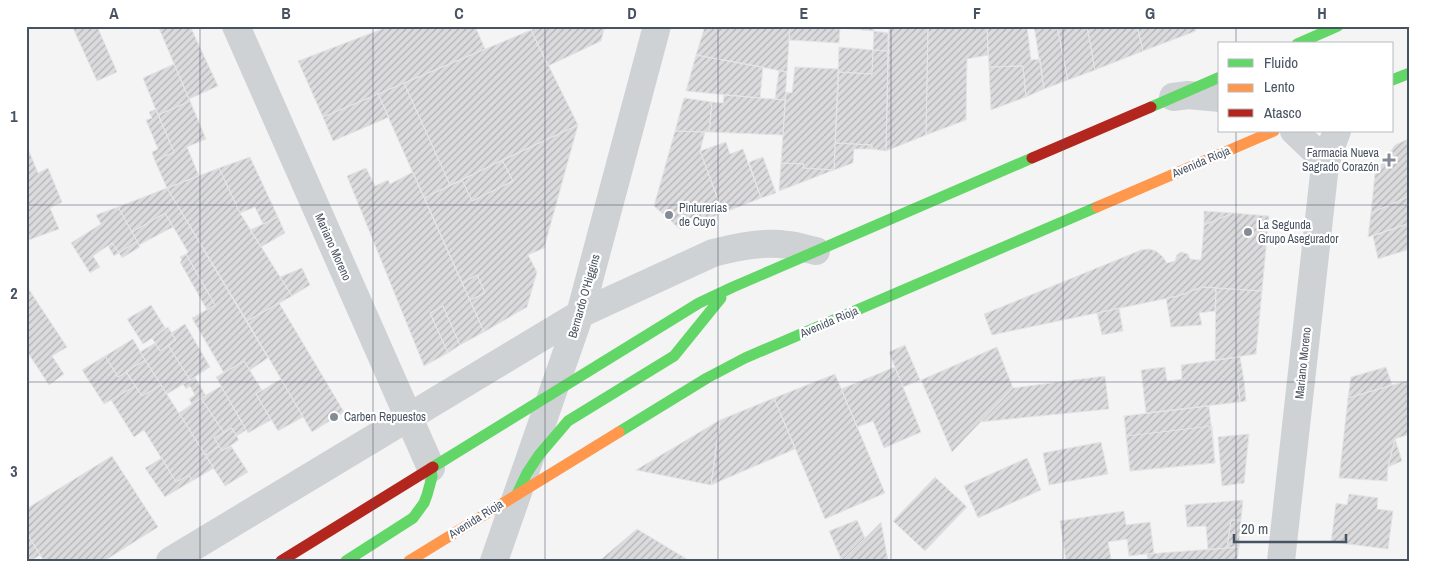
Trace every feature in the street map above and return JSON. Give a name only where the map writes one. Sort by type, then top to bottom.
[{"type":"main road","points":[[1302,42],[1338,26]]},
{"type":"main road","points":[[1394,79],[1410,73]]},
{"type":"main road","points":[[282,561],[699,303],[1218,78]]},
{"type":"main road","name":"Avenida Rioja","points":[[409,561],[707,378],[745,358],[1272,132]]},
{"type":"main road","points":[[517,494],[542,448],[568,421],[674,356],[713,306],[733,287]]},
{"type":"main road","points":[[346,561],[413,518],[424,503],[432,477],[431,468]]},
{"type":"street","name":"Mariano Moreno","points":[[236,26],[431,468]]},
{"type":"street","name":"Bernardo O'Higgins","points":[[494,561],[580,314],[657,26]]},
{"type":"street","points":[[1173,97],[1188,95],[1218,98]]},
{"type":"street","points":[[1295,132],[1316,152],[1326,165]]},
{"type":"street","name":"Mariano Moreno","points":[[1281,561],[1326,165],[1328,152],[1337,132]]},
{"type":"street","points":[[170,561],[580,314],[713,253],[775,244],[816,251]]},
{"type":"building","points":[[72,26],[97,26],[117,72],[97,81]]},
{"type":"building","points":[[158,26],[190,26],[218,86],[189,99]]},
{"type":"building","points":[[390,26],[475,26],[485,49],[323,117],[298,61]]},
{"type":"building","points":[[540,26],[605,26],[601,41],[548,66],[531,30]]},
{"type":"building","points":[[705,26],[790,26],[787,72],[696,55]]},
{"type":"building","points":[[790,26],[830,26],[840,28],[839,43],[789,40]]},
{"type":"building","points":[[830,26],[874,26],[874,31],[840,28]]},
{"type":"building","points":[[889,26],[928,26],[926,135],[886,151]]},
{"type":"building","points":[[928,26],[987,26],[988,55],[967,59],[966,120],[926,135]]},
{"type":"building","points":[[987,26],[1027,26],[1031,60],[1040,59],[1044,89],[1026,97],[1023,66],[989,67]]},
{"type":"building","points":[[1034,26],[1057,26],[1068,80],[1044,89]]},
{"type":"building","points":[[1057,26],[1087,26],[1095,70],[1068,80]]},
{"type":"building","points":[[1087,26],[1137,26],[1143,51],[1095,70]]},
{"type":"building","points":[[1137,26],[1194,26],[1196,31],[1143,51]]},
{"type":"building","points":[[531,30],[578,125],[450,185],[404,83]]},
{"type":"building","points":[[874,31],[888,33],[888,51],[873,50]]},
{"type":"building","points":[[839,47],[873,50],[872,74],[838,72]]},
{"type":"building","points":[[873,50],[888,51],[886,151],[872,149],[872,145],[835,143],[838,72],[872,74]]},
{"type":"building","points":[[696,55],[763,67],[760,98],[686,91]]},
{"type":"building","points":[[174,64],[190,101],[158,115],[143,78]]},
{"type":"building","points":[[1023,66],[1026,97],[991,110],[989,67]]},
{"type":"building","points":[[795,67],[839,69],[834,170],[803,168],[804,164],[781,163],[786,92],[792,93]]},
{"type":"building","points":[[779,70],[787,72],[785,100],[775,99]]},
{"type":"building","points":[[404,83],[450,185],[424,198],[378,94]]},
{"type":"building","points":[[378,94],[389,117],[333,141],[323,117]]},
{"type":"building","points":[[724,95],[785,100],[783,135],[709,132],[712,102],[723,103]]},
{"type":"building","points":[[684,98],[712,102],[709,132],[675,131]]},
{"type":"building","points":[[190,101],[206,139],[187,147],[199,176],[167,188],[155,161],[174,152],[158,115]]},
{"type":"building","points":[[156,109],[174,152],[155,161],[152,152],[158,149],[146,120],[152,118],[149,112]]},
{"type":"building","points":[[578,125],[544,248],[528,255],[537,272],[527,307],[484,332],[470,300],[485,293],[477,275],[462,283],[424,198],[462,180],[472,201],[513,181],[502,160]]},
{"type":"building","points":[[675,131],[705,132],[700,151],[723,213],[680,229],[654,206]]},
{"type":"building","points":[[1410,138],[1410,196],[1371,213],[1375,173],[1395,145]]},
{"type":"building","points":[[726,142],[730,154],[743,149],[761,198],[723,213],[700,151]]},
{"type":"building","points":[[835,143],[872,145],[872,149],[854,149],[853,163],[834,170]]},
{"type":"building","points":[[26,151],[29,151],[38,173],[48,168],[62,202],[50,208],[59,229],[26,241]]},
{"type":"building","points":[[250,157],[278,217],[263,224],[255,207],[240,213],[219,168]]},
{"type":"building","points":[[763,157],[776,193],[761,198],[749,162]]},
{"type":"building","points":[[502,160],[513,181],[472,201],[462,180]]},
{"type":"building","points":[[781,163],[804,164],[803,168],[834,170],[779,191]]},
{"type":"building","points":[[219,168],[240,213],[292,296],[247,321],[167,188]]},
{"type":"building","points":[[366,168],[375,186],[388,180],[390,184],[413,172],[484,332],[460,345],[443,306],[430,313],[448,353],[424,366],[347,176]]},
{"type":"building","points":[[167,188],[268,358],[250,370],[244,361],[224,373],[192,318],[215,305],[186,254],[188,252],[165,213],[132,232],[118,207]]},
{"type":"building","points":[[1410,196],[1410,223],[1368,237],[1371,213]]},
{"type":"building","points":[[118,207],[137,241],[119,253],[112,243],[93,256],[100,267],[90,273],[71,243],[101,224],[96,215]]},
{"type":"building","points":[[1204,211],[1233,213],[1204,225]]},
{"type":"building","points":[[165,213],[173,227],[139,245],[132,232]]},
{"type":"building","points":[[1233,213],[1269,216],[1262,291],[1202,287],[1178,296],[992,335],[984,314],[1141,250],[1149,249],[1156,251],[1167,263],[1175,261],[1177,255],[1181,252],[1188,254],[1190,259],[1201,260],[1204,225]]},
{"type":"building","points":[[278,217],[285,233],[261,247],[250,230]]},
{"type":"building","points":[[1410,223],[1410,249],[1378,259],[1373,236]]},
{"type":"building","points":[[137,241],[140,247],[122,258],[119,253]]},
{"type":"building","points":[[112,243],[119,253],[114,256],[108,246]]},
{"type":"building","points":[[186,254],[215,305],[207,310],[180,262],[182,260],[180,257]]},
{"type":"building","points":[[302,268],[310,285],[292,296],[280,277]]},
{"type":"building","points":[[477,275],[485,293],[470,300],[462,283]]},
{"type":"building","points":[[26,285],[67,347],[52,356],[64,374],[49,385],[26,350]]},
{"type":"building","points":[[1202,287],[1216,288],[1215,311],[1199,313],[1202,325],[1171,327],[1166,298],[1178,296]]},
{"type":"building","points":[[1216,288],[1262,291],[1256,354],[1215,360]]},
{"type":"building","points":[[279,303],[344,412],[312,432],[247,321]]},
{"type":"building","points":[[151,305],[166,329],[143,344],[127,319]]},
{"type":"building","points":[[443,306],[460,345],[448,353],[430,313]]},
{"type":"building","points":[[1119,308],[1123,331],[1102,335],[1097,313]]},
{"type":"building","points":[[185,324],[210,367],[190,380],[168,345],[176,340],[171,333]]},
{"type":"building","points":[[168,327],[176,340],[160,351],[152,338]]},
{"type":"building","points":[[133,339],[145,360],[118,377],[105,356]]},
{"type":"building","points":[[155,343],[160,351],[168,345],[190,380],[167,394],[140,352]]},
{"type":"building","points":[[905,345],[920,380],[903,387],[889,352]]},
{"type":"building","points":[[997,347],[1013,388],[952,452],[921,380]]},
{"type":"building","points":[[105,356],[118,377],[126,372],[135,386],[104,404],[82,370]]},
{"type":"building","points":[[1240,357],[1244,381],[1238,382],[1240,402],[1146,413],[1141,370],[1165,367],[1167,381],[1182,379],[1181,365]]},
{"type":"building","points":[[145,360],[161,385],[142,396],[126,371]]},
{"type":"building","points":[[244,361],[262,390],[256,394],[271,420],[248,433],[216,377]]},
{"type":"building","points":[[895,367],[921,432],[884,448],[873,421],[857,427],[841,389]]},
{"type":"building","points":[[1386,367],[1392,385],[1348,398],[1351,377]]},
{"type":"building","points":[[835,374],[885,493],[825,519],[774,398]]},
{"type":"building","points":[[1105,376],[1109,409],[980,422],[1013,388]]},
{"type":"building","points":[[195,377],[206,396],[192,404],[189,399],[195,395],[190,386],[186,389],[183,384]]},
{"type":"building","points":[[281,379],[303,417],[278,431],[256,394]]},
{"type":"building","points":[[1410,380],[1410,434],[1395,439],[1388,467],[1387,481],[1339,478],[1348,398]]},
{"type":"building","points":[[1244,381],[1246,401],[1240,402],[1238,382]]},
{"type":"building","points":[[161,385],[214,468],[192,481],[189,475],[176,482],[144,430],[134,437],[111,400],[135,386],[142,396]]},
{"type":"building","points":[[221,386],[246,430],[237,436],[232,428],[224,433],[201,398]]},
{"type":"building","points":[[201,398],[224,433],[214,438],[219,446],[205,455],[179,413]]},
{"type":"building","points":[[774,398],[795,449],[711,485],[720,420]]},
{"type":"building","points":[[1209,406],[1215,463],[1130,471],[1124,416]]},
{"type":"building","points":[[720,420],[711,485],[636,470]]},
{"type":"building","points":[[1212,426],[1215,463],[1130,471],[1126,436]]},
{"type":"building","points":[[232,428],[239,440],[222,451],[214,438]]},
{"type":"building","points":[[1249,434],[1244,483],[1222,486],[1218,437]]},
{"type":"building","points":[[1395,439],[1402,461],[1388,467]]},
{"type":"building","points":[[1101,442],[1108,474],[1049,485],[1043,453]]},
{"type":"building","points":[[219,446],[222,451],[231,446],[248,472],[225,486],[205,455]]},
{"type":"building","points":[[112,456],[158,527],[104,561],[44,561],[26,532],[26,509]]},
{"type":"building","points":[[162,458],[176,482],[189,475],[192,481],[165,497],[145,468]]},
{"type":"building","points":[[1027,458],[1041,490],[978,518],[964,486]]},
{"type":"building","points":[[935,477],[967,507],[925,551],[893,521]]},
{"type":"building","points":[[1349,494],[1378,498],[1377,509],[1393,511],[1388,549],[1331,542],[1336,503],[1347,505]]},
{"type":"building","points":[[1243,500],[1241,520],[1231,520],[1227,548],[1208,550],[1206,526],[1187,527],[1185,505]]},
{"type":"building","points":[[1124,511],[1126,525],[1150,522],[1154,553],[1129,556],[1127,539],[1108,542],[1111,559],[1102,561],[1066,561],[1060,521]]},
{"type":"building","points":[[857,520],[865,538],[842,561],[829,531]]},
{"type":"building","points":[[1231,520],[1241,520],[1239,547],[1227,548]]},
{"type":"building","points":[[881,522],[888,561],[842,561]]},
{"type":"building","points":[[637,529],[690,561],[599,561]]},
{"type":"building","points":[[26,532],[40,555],[30,561],[26,561]]},
{"type":"building","points":[[1239,547],[1237,561],[1148,561],[1147,554]]},
{"type":"traffic: fast","points":[[1302,42],[1338,26]]},
{"type":"traffic: fast","points":[[1394,79],[1410,73]]},
{"type":"traffic: fast","points":[[1151,107],[1218,78]]},
{"type":"traffic: fast","points":[[433,467],[699,303],[1032,158]]},
{"type":"traffic: fast","points":[[619,432],[707,378],[745,358],[1097,207]]},
{"type":"traffic: fast","points":[[517,494],[527,473],[539,455],[568,421],[674,356],[721,298]]},
{"type":"traffic: fast","points":[[346,561],[413,518],[424,503],[427,495],[432,477],[431,468]]},
{"type":"traffic: slow","points":[[1097,207],[1272,132]]},
{"type":"traffic: slow","points":[[409,561],[619,432]]},
{"type":"traffic: jam","points":[[1032,158],[1151,107]]},
{"type":"traffic: jam","points":[[281,561],[433,467]]},
{"type":"place","name":"Farmacia Nueva Sagrado Corazón","points":[[1389,160]]},
{"type":"place","name":"Pinturerías de Cuyo","points":[[669,215]]},
{"type":"place","name":"La Segunda Grupo Asegurador","points":[[1248,232]]},
{"type":"place","name":"Carben Repuestos","points":[[334,417]]}]
